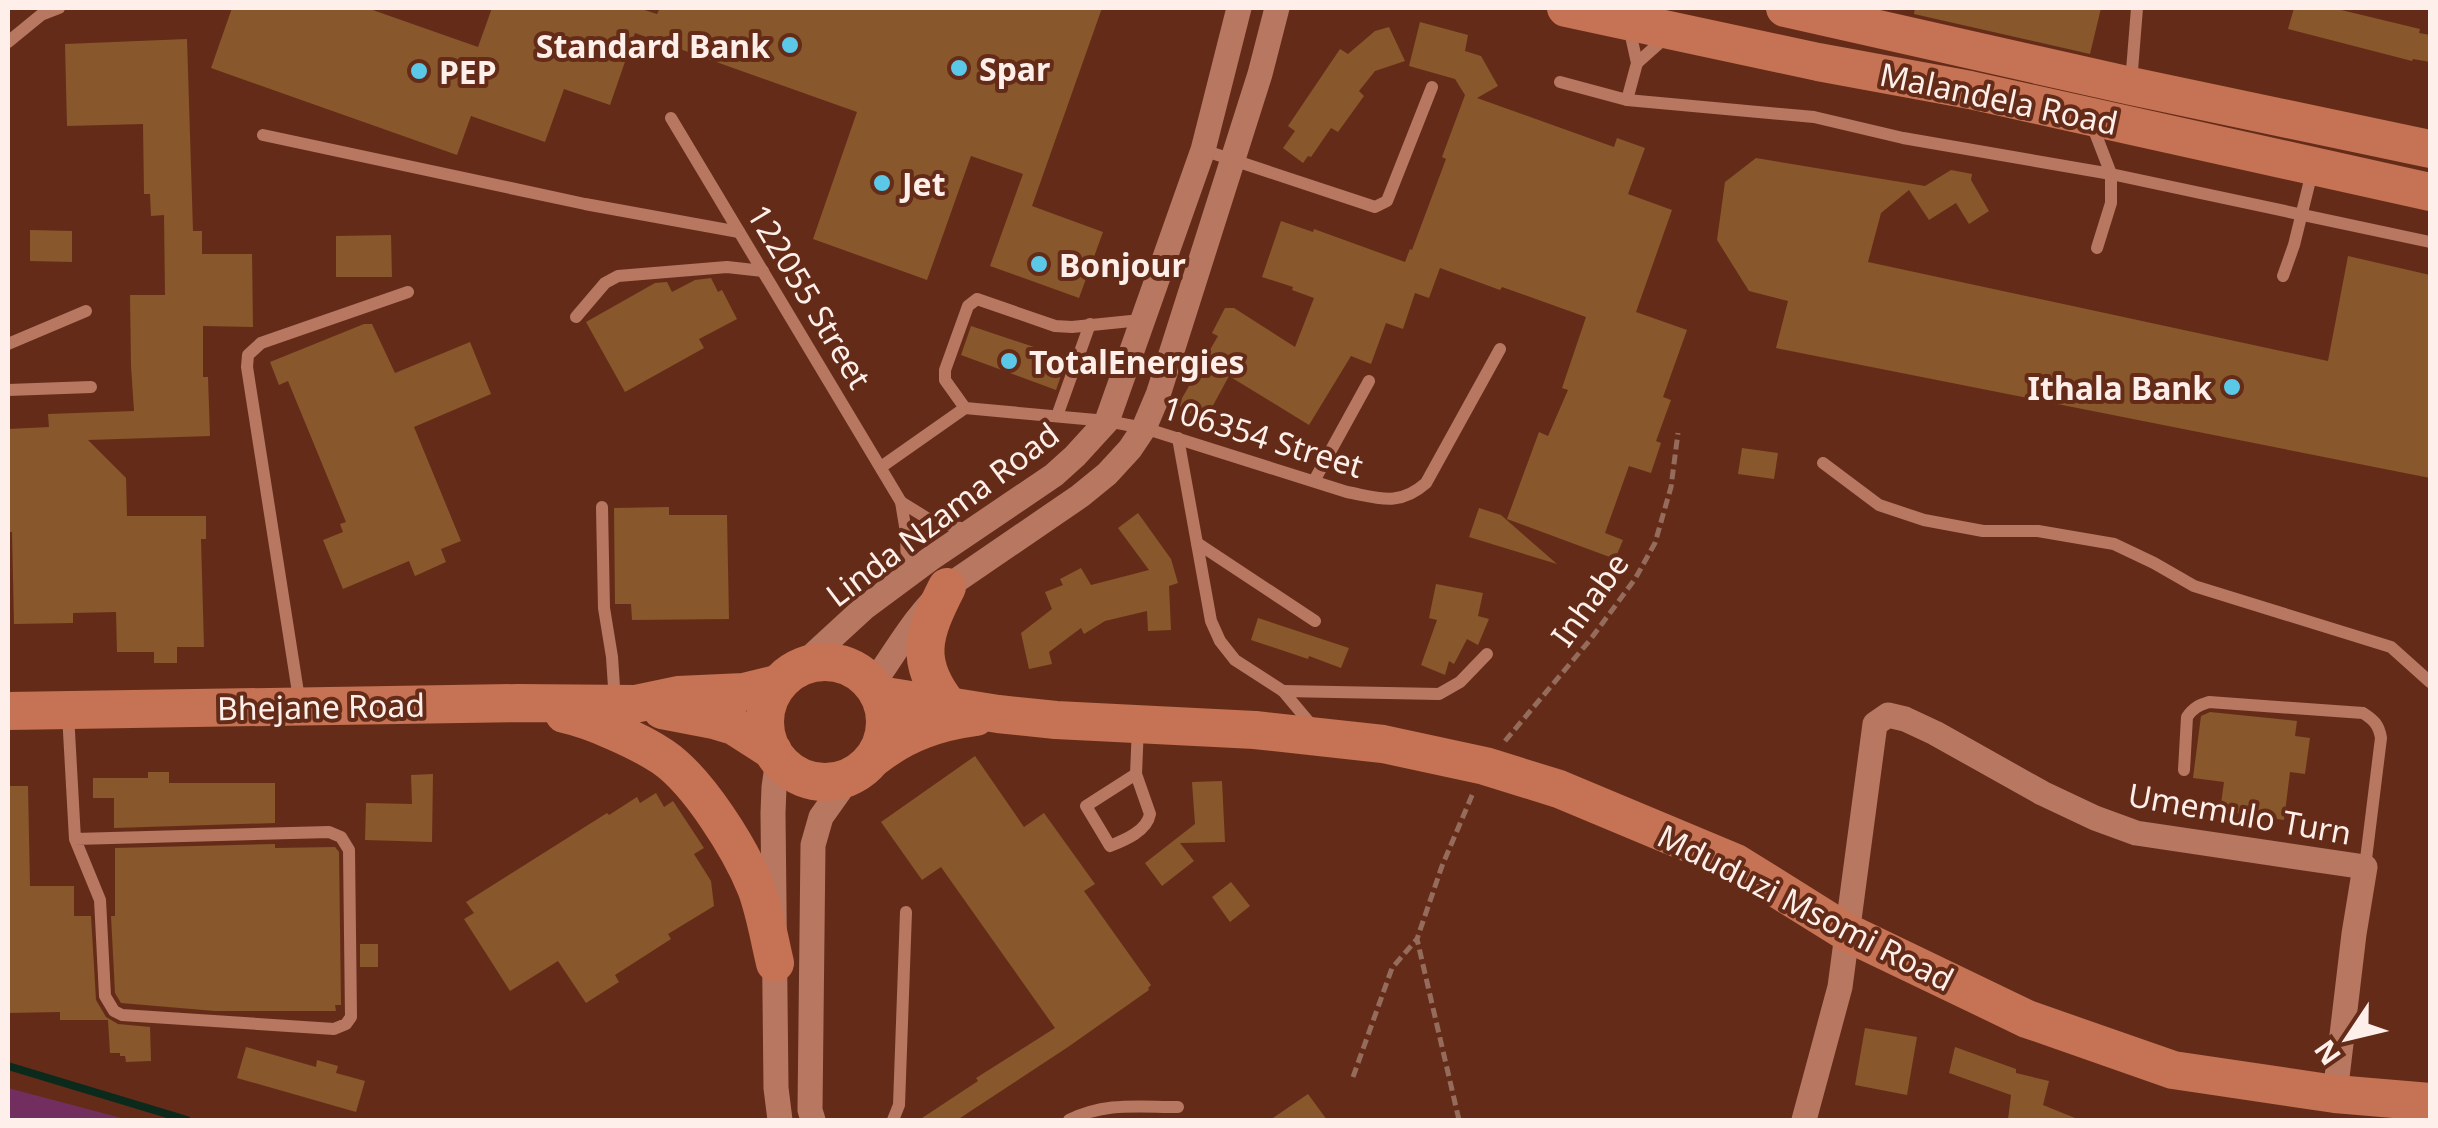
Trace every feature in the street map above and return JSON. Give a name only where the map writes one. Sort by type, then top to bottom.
[{"type":"street","name":"Linda Nzama Road","points":[[790,675],[864,608],[1054,475],[1106,421],[1203,150],[1239,8]]},
{"type":"street","name":"Linda Nzama Road","points":[[876,690],[916,618],[947,587],[1080,496],[1107,474],[1144,428],[1233,160],[1277,8]]},
{"type":"street","name":"Malandela Road","points":[[1566,8],[1970,90],[2430,192]]},
{"type":"street","name":"Malandela Road","points":[[1786,8],[2430,149]]},
{"type":"street","points":[[1152,290],[1188,300]]},
{"type":"street","points":[[1017,500],[1034,528]]},
{"type":"street","points":[[947,587],[926,634],[924,650],[934,687],[949,706]]},
{"type":"street","points":[[813,1120],[810,983],[813,845],[821,817],[862,768],[881,745],[885,720],[876,690],[863,676],[840,664],[828,661],[790,675],[770,696],[764,723],[776,756],[789,772],[812,782],[824,783],[862,768]]},
{"type":"street","name":"Bhejane Road","points":[[8,711],[625,704],[678,695],[744,692],[790,675]]},
{"type":"street","name":"Mduduzi Msomi Road","points":[[876,690],[998,714],[1255,730],[1384,744],[1485,766],[1574,795],[1736,863],[1848,933],[2027,1020],[2173,1070],[2335,1094],[2430,1102]]},
{"type":"street","points":[[518,704],[587,720],[662,756],[682,774],[710,808],[756,888],[774,963]]},
{"type":"street","name":"Bhejane Road","points":[[625,704],[734,726],[776,756]]},
{"type":"street","name":"Mduduzi Msomi Road","points":[[862,768],[897,740],[936,725],[998,714]]},
{"type":"street","name":"Umemulo Turn","points":[[1848,933],[1875,724],[1888,715],[1935,733],[2042,793],[2136,833],[2365,867],[2335,1094]]},
{"type":"street","points":[[776,756],[774,963],[780,1120]]},
{"type":"street","points":[[1804,1120],[1840,986],[1848,933]]},
{"type":"lane","points":[[8,42],[41,15],[59,8]]},
{"type":"lane","points":[[2131,86],[2137,8]]},
{"type":"lane","points":[[1627,100],[1637,63],[1628,21]]},
{"type":"lane","points":[[1637,63],[1673,30]]},
{"type":"lane","points":[[1560,82],[1627,100],[1814,117],[1903,138],[2111,174],[2430,242]]},
{"type":"lane","points":[[1203,150],[1375,207],[1386,200],[1432,87]]},
{"type":"lane","points":[[2089,116],[2111,174],[2111,203],[2097,248]]},
{"type":"lane","name":"122055 Street","points":[[671,118],[902,502],[908,576]]},
{"type":"lane","points":[[263,135],[585,204],[739,232]]},
{"type":"lane","points":[[2283,276],[2314,166]]},
{"type":"lane","points":[[576,317],[605,283],[618,276],[728,266],[763,271]]},
{"type":"lane","points":[[300,707],[248,356],[261,342],[408,292]]},
{"type":"lane","points":[[881,468],[965,408],[945,380],[945,370],[972,300],[1055,326],[1072,328],[1141,320]]},
{"type":"lane","points":[[8,344],[86,311]]},
{"type":"lane","points":[[1057,416],[1090,324]]},
{"type":"lane","name":"106354 Street","points":[[965,408],[1144,428],[1314,482],[1380,498],[1404,498],[1426,483],[1500,349]]},
{"type":"lane","points":[[1314,482],[1369,380]]},
{"type":"lane","points":[[8,390],[92,387]]},
{"type":"lane","points":[[1178,438],[1211,621],[1220,641],[1235,660],[1283,691],[1322,738]]},
{"type":"lane","points":[[1823,464],[1879,506],[1924,520],[1983,531],[2038,531],[2114,544],[2194,586],[2391,647],[2430,682]]},
{"type":"lane","points":[[902,502],[930,520],[972,531]]},
{"type":"lane","points":[[602,507],[604,608],[625,704]]},
{"type":"lane","points":[[1197,544],[1316,621]]},
{"type":"lane","points":[[1283,691],[1439,694],[1460,682],[1487,654]]},
{"type":"lane","points":[[2184,770],[2187,716],[2201,704],[2363,714],[2374,720],[2381,738],[2365,867]]},
{"type":"lane","points":[[68,710],[75,839],[100,900],[105,996],[114,1011],[334,1029],[351,1017],[350,850],[341,837],[329,832],[75,839]]},
{"type":"lane","points":[[1136,774],[1086,806],[1110,846],[1150,820],[1136,774],[1138,723]]},
{"type":"lane","points":[[893,1120],[900,1105],[906,912]]},
{"type":"lane","points":[[1069,1120],[1090,1110],[1178,1107]]},
{"type":"path","name":"Inhabe","points":[[1353,1077],[1392,968],[1417,939],[1442,866],[1485,766],[1590,640],[1635,579],[1655,543],[1671,487],[1678,433]]},
{"type":"path","points":[[1417,939],[1460,1120]]},
{"type":"shaded area","points":[[8,1088],[129,1120],[8,1120]]},
{"type":"building","points":[[232,8],[367,8],[478,47],[492,8],[638,8],[657,14],[660,8],[1102,8],[1032,206],[1103,232],[1079,298],[990,266],[1023,174],[971,156],[927,280],[813,239],[857,112],[635,33],[610,105],[564,89],[545,142],[471,116],[457,155],[211,68]]},
{"type":"building","points":[[1915,8],[2101,8],[2090,54],[1914,14]]},
{"type":"building","points":[[2294,8],[2333,8],[2420,29],[2419,33],[2430,35],[2430,62],[2412,61],[2288,29]]},
{"type":"building","points":[[1420,22],[1468,35],[1465,51],[1481,56],[1498,86],[1477,98],[1614,147],[1617,138],[1645,148],[1628,194],[1672,210],[1636,312],[1687,330],[1663,397],[1671,400],[1656,441],[1661,443],[1651,473],[1629,466],[1605,533],[1623,540],[1615,559],[1507,519],[1539,432],[1548,436],[1568,390],[1562,388],[1586,317],[1502,287],[1500,290],[1440,268],[1429,298],[1415,293],[1403,329],[1386,323],[1371,364],[1351,356],[1309,425],[1229,376],[1204,422],[1178,405],[1218,336],[1212,333],[1225,308],[1234,308],[1295,347],[1314,298],[1262,277],[1281,221],[1405,262],[1446,159],[1442,157],[1465,95],[1455,79],[1409,66]]},
{"type":"building","points":[[1389,27],[1405,61],[1375,71],[1359,91],[1364,96],[1338,132],[1331,128],[1303,163],[1283,148],[1295,131],[1288,126],[1340,49],[1348,54],[1375,31]]},
{"type":"building","points":[[187,39],[193,231],[202,231],[202,254],[252,254],[253,327],[203,326],[203,377],[208,377],[210,436],[88,440],[126,478],[127,516],[206,516],[206,539],[201,539],[204,647],[177,647],[177,663],[154,663],[154,652],[117,652],[116,612],[73,613],[73,623],[14,624],[12,532],[8,532],[8,429],[49,427],[48,414],[134,411],[130,295],[165,295],[164,215],[151,216],[150,194],[144,194],[143,124],[67,126],[65,44]]},
{"type":"building","points":[[1756,158],[1925,186],[1951,170],[1972,174],[1971,180],[1989,211],[1969,224],[1956,203],[1929,220],[1909,190],[1881,213],[1868,262],[2328,361],[2348,256],[2430,275],[2430,478],[1776,348],[1788,301],[1749,291],[1717,240],[1725,182]]},
{"type":"building","points":[[30,230],[72,231],[72,262],[30,261]]},
{"type":"building","points":[[391,235],[392,277],[336,277],[336,236]]},
{"type":"building","points":[[711,278],[737,319],[699,339],[704,348],[625,392],[586,322],[655,283],[667,282],[672,292],[695,280]]},
{"type":"building","points":[[372,324],[395,373],[470,342],[491,394],[414,427],[461,541],[441,549],[446,562],[415,576],[409,561],[343,589],[323,540],[343,532],[340,524],[346,522],[288,381],[279,385],[270,362]]},
{"type":"building","points":[[971,326],[1067,358],[1056,390],[961,355]]},
{"type":"building","points":[[1742,448],[1778,453],[1774,479],[1738,474]]},
{"type":"building","points":[[669,507],[669,515],[727,515],[729,619],[632,620],[631,604],[615,604],[614,508]]},
{"type":"building","points":[[1479,508],[1501,515],[1557,564],[1469,537]]},
{"type":"building","points":[[1138,513],[1171,559],[1178,583],[1169,586],[1171,630],[1148,631],[1147,611],[1105,621],[1084,634],[1081,628],[1049,652],[1052,664],[1029,669],[1021,633],[1052,609],[1045,592],[1063,585],[1060,579],[1081,568],[1091,585],[1149,570],[1118,528]]},
{"type":"building","points":[[1436,584],[1483,593],[1478,616],[1489,619],[1478,645],[1467,639],[1454,664],[1449,661],[1445,675],[1421,665],[1437,620],[1429,618]]},
{"type":"building","points":[[1258,618],[1349,648],[1341,668],[1251,640]]},
{"type":"building","points":[[2210,712],[2297,721],[2295,736],[2310,738],[2305,774],[2290,772],[2284,820],[2220,811],[2224,782],[2193,778],[2201,716]]},
{"type":"building","points":[[975,756],[1024,827],[1044,813],[1095,884],[1084,891],[1151,985],[1068,1047],[957,1120],[919,1120],[1055,1028],[941,867],[922,880],[881,822]]},
{"type":"building","points":[[148,772],[169,772],[169,783],[275,783],[275,823],[114,828],[114,798],[93,798],[93,778],[148,778]]},
{"type":"building","points":[[433,774],[432,842],[365,840],[366,803],[412,804],[411,775]]},
{"type":"building","points":[[1222,781],[1225,842],[1180,843],[1194,861],[1162,886],[1145,863],[1195,824],[1192,782]]},
{"type":"building","points":[[8,786],[28,786],[30,886],[74,886],[74,916],[91,916],[96,1000],[106,1017],[118,1024],[150,1027],[151,1061],[126,1062],[120,1053],[110,1053],[108,1020],[60,1020],[60,1012],[8,1013]]},
{"type":"building","points":[[656,793],[664,807],[673,801],[704,848],[694,854],[711,881],[714,906],[668,934],[671,939],[615,975],[619,982],[586,1003],[558,961],[510,991],[464,919],[474,913],[466,902],[607,813],[637,797],[640,803]]},
{"type":"building","points":[[275,844],[275,848],[335,847],[339,852],[341,1005],[335,1005],[336,1011],[215,1011],[121,1003],[115,993],[111,916],[115,916],[115,848]]},
{"type":"building","points":[[1231,882],[1250,906],[1230,922],[1212,897]]},
{"type":"building","points":[[360,944],[378,944],[378,967],[360,967]]},
{"type":"building","points":[[1865,1028],[1917,1037],[1907,1095],[1855,1085]]},
{"type":"building","points":[[246,1047],[316,1067],[317,1060],[338,1066],[336,1073],[365,1081],[356,1112],[237,1078]]},
{"type":"building","points":[[1955,1047],[2016,1069],[2016,1073],[2049,1081],[2043,1105],[2080,1120],[2008,1120],[2011,1095],[1949,1073]]},
{"type":"building","points":[[1308,1094],[1327,1120],[1270,1120]]},
{"type":"waterway","points":[[8,1066],[187,1120]]},
{"type":"place","name":"Standard Bank","points":[[790,45]]},
{"type":"place","name":"Spar","points":[[959,68]]},
{"type":"place","name":"PEP","points":[[419,71]]},
{"type":"place","name":"Jet","points":[[882,183]]},
{"type":"place","name":"Bonjour","points":[[1039,264]]},
{"type":"place","name":"TotalEnergies","points":[[1009,361]]},
{"type":"place","name":"Ithala Bank","points":[[2232,387]]}]
